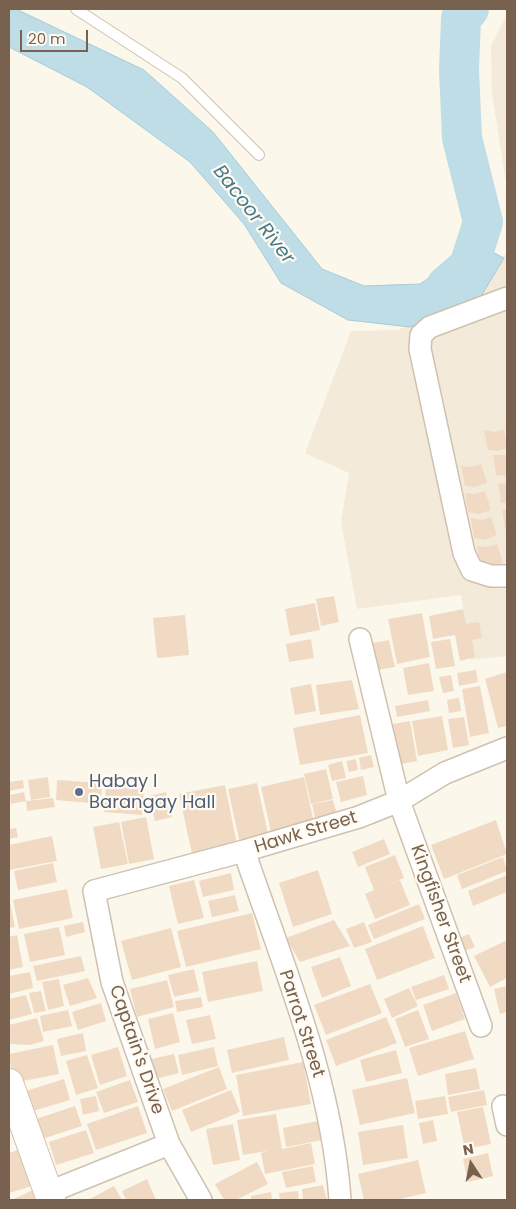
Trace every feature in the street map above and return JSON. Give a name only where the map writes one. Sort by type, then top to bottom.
[{"type":"street","points":[[507,298],[430,327],[421,335],[420,349],[451,483],[464,553],[472,570],[491,576],[507,576]]},
{"type":"street","name":"Kingfisher Street","points":[[360,638],[399,801],[480,1026]]},
{"type":"street","name":"Hawk Street","points":[[94,891],[244,852],[359,817],[399,801],[445,773],[507,748]]},
{"type":"street","name":"Parrot Street","points":[[244,852],[318,1068],[338,1174],[340,1200]]},
{"type":"street","name":"Captain's Drive","points":[[94,891],[112,982],[169,1144],[202,1200]]},
{"type":"street","points":[[9,1083],[49,1196],[169,1144]]},
{"type":"lane","points":[[76,9],[182,78],[259,156]]},
{"type":"shaded area","points":[[507,15],[507,189],[492,94],[491,46]]},
{"type":"shaded area","points":[[507,218],[507,656],[470,660],[461,595],[357,609],[341,522],[349,473],[305,453],[351,331],[398,330],[441,311],[482,289],[506,253]]},
{"type":"water","points":[[9,9],[16,9],[144,70],[213,132],[322,269],[364,286],[420,284],[451,263],[469,240],[504,258],[480,298],[410,327],[348,320],[281,283],[244,224],[190,162],[87,87],[9,47]]},
{"type":"building","points":[[504,429],[507,448],[498,451],[488,450],[484,430],[495,432]]},
{"type":"building","points":[[493,455],[507,455],[507,476],[496,475]]},
{"type":"building","points":[[481,464],[487,483],[475,487],[465,486],[461,466],[472,467]]},
{"type":"building","points":[[498,483],[507,484],[507,503],[501,503]]},
{"type":"building","points":[[485,491],[491,510],[479,514],[468,512],[465,493],[475,494]]},
{"type":"building","points":[[502,509],[507,510],[507,529],[505,529]]},
{"type":"building","points":[[491,517],[497,535],[485,540],[474,538],[471,518],[482,520]]},
{"type":"building","points":[[497,544],[503,563],[491,567],[480,566],[477,546],[487,547]]},
{"type":"building","points":[[334,596],[339,622],[321,626],[316,599]]},
{"type":"building","points":[[315,603],[320,630],[290,636],[285,609]]},
{"type":"building","points":[[463,609],[466,624],[479,622],[482,638],[472,640],[475,657],[460,661],[455,635],[433,639],[429,616]]},
{"type":"building","points":[[422,613],[430,657],[397,664],[388,619]]},
{"type":"building","points":[[185,615],[189,655],[157,658],[153,618]]},
{"type":"building","points":[[311,639],[314,658],[289,662],[286,644]]},
{"type":"building","points":[[450,639],[455,666],[436,669],[431,642]]},
{"type":"building","points":[[389,640],[395,667],[377,670],[372,643]]},
{"type":"building","points":[[429,663],[434,691],[408,695],[403,668]]},
{"type":"building","points":[[476,670],[478,682],[459,686],[457,673]]},
{"type":"building","points":[[507,672],[507,726],[498,728],[485,679]]},
{"type":"building","points":[[451,675],[454,691],[443,693],[439,677]]},
{"type":"building","points":[[352,680],[359,709],[320,715],[316,685]]},
{"type":"building","points":[[311,684],[316,711],[295,715],[290,688]]},
{"type":"building","points":[[480,686],[489,733],[470,737],[462,689]]},
{"type":"building","points":[[459,698],[461,711],[449,713],[447,700]]},
{"type":"building","points":[[428,700],[430,711],[397,717],[395,706]]},
{"type":"building","points":[[360,715],[368,753],[300,765],[293,728]]},
{"type":"building","points":[[442,716],[448,750],[418,756],[412,721]]},
{"type":"building","points":[[464,717],[469,745],[453,748],[448,719]]},
{"type":"building","points":[[410,721],[417,761],[401,764],[393,724]]},
{"type":"building","points":[[371,755],[374,767],[361,770],[359,758]]},
{"type":"building","points":[[356,759],[358,770],[349,772],[346,761]]},
{"type":"building","points":[[342,761],[346,778],[332,781],[328,765]]},
{"type":"building","points":[[326,769],[333,799],[311,804],[304,774]]},
{"type":"building","points":[[363,776],[367,795],[341,802],[336,782]]},
{"type":"building","points":[[48,777],[50,797],[31,800],[28,780]]},
{"type":"building","points":[[304,777],[315,828],[272,837],[261,787]]},
{"type":"building","points":[[23,780],[24,788],[9,791],[9,782]]},
{"type":"building","name":"Habay I Barangay Hall","points":[[57,780],[102,783],[101,804],[56,800]]},
{"type":"building","points":[[257,783],[269,838],[240,844],[228,789]]},
{"type":"building","points":[[106,785],[144,788],[142,815],[104,812]]},
{"type":"building","points":[[225,785],[237,844],[192,854],[179,794]]},
{"type":"building","points":[[24,792],[26,801],[11,804],[10,795]]},
{"type":"building","points":[[166,792],[172,817],[155,821],[149,796]]},
{"type":"building","points":[[53,798],[55,807],[27,811],[26,801]]},
{"type":"building","points":[[333,800],[339,822],[317,827],[312,804]]},
{"type":"building","points":[[146,817],[154,859],[129,864],[121,822]]},
{"type":"building","points":[[496,820],[507,854],[444,879],[431,845]]},
{"type":"building","points":[[119,822],[128,864],[101,869],[93,827]]},
{"type":"building","points":[[16,828],[18,837],[9,839],[9,829]]},
{"type":"building","points":[[52,836],[57,861],[9,870],[9,845]]},
{"type":"building","points":[[384,839],[390,854],[358,867],[352,852]]},
{"type":"building","points":[[395,855],[404,878],[384,886],[400,880],[410,905],[375,919],[365,894],[374,890],[365,867]]},
{"type":"building","points":[[503,857],[507,871],[462,889],[457,875]]},
{"type":"building","points":[[53,863],[57,882],[18,890],[14,871]]},
{"type":"building","points":[[318,870],[332,914],[293,927],[279,883]]},
{"type":"building","points":[[231,873],[234,890],[203,897],[199,881]]},
{"type":"building","points":[[507,875],[507,892],[473,906],[468,891]]},
{"type":"building","points":[[194,880],[204,918],[178,924],[169,886]]},
{"type":"building","points":[[67,889],[73,918],[19,929],[13,900]]},
{"type":"building","points":[[235,895],[239,911],[212,917],[208,901]]},
{"type":"building","points":[[9,903],[15,927],[9,928]]},
{"type":"building","points":[[419,904],[425,919],[374,939],[368,925]]},
{"type":"building","points":[[252,913],[261,949],[186,967],[177,931]]},
{"type":"building","points":[[334,920],[350,946],[300,962],[286,938]]},
{"type":"building","points":[[83,922],[85,932],[66,937],[64,926]]},
{"type":"building","points":[[364,922],[372,942],[354,948],[346,929]]},
{"type":"building","points":[[423,926],[435,958],[377,980],[365,949]]},
{"type":"building","points":[[59,927],[65,955],[30,962],[24,934]]},
{"type":"building","points":[[171,928],[181,967],[132,980],[121,941]]},
{"type":"building","points":[[469,934],[475,947],[464,951],[459,938]]},
{"type":"building","points":[[17,935],[23,967],[9,970],[9,937]]},
{"type":"building","points":[[507,940],[507,978],[490,987],[474,956]]},
{"type":"building","points":[[81,956],[85,971],[37,981],[33,966]]},
{"type":"building","points":[[340,957],[351,986],[322,998],[311,967]]},
{"type":"building","points":[[257,961],[263,991],[208,1002],[202,972]]},
{"type":"building","points":[[194,969],[199,991],[174,997],[168,975]]},
{"type":"building","points":[[30,972],[33,988],[9,994],[9,976]]},
{"type":"building","points":[[444,975],[449,989],[416,1000],[411,987]]},
{"type":"building","points":[[88,978],[97,998],[70,1006],[63,985]]},
{"type":"building","points":[[59,979],[64,1006],[48,1010],[42,982]]},
{"type":"building","points":[[167,980],[174,1007],[137,1017],[130,989]]},
{"type":"building","points":[[370,984],[382,1013],[326,1035],[314,1005]]},
{"type":"building","points":[[507,986],[507,1012],[500,1014],[494,989]]},
{"type":"building","points":[[409,988],[418,1006],[392,1018],[384,999]]},
{"type":"building","points":[[41,991],[46,1011],[34,1013],[29,993]]},
{"type":"building","points":[[456,993],[465,1019],[432,1031],[423,1005]]},
{"type":"building","points":[[26,995],[32,1014],[9,1020],[9,999]]},
{"type":"building","points":[[201,997],[203,1007],[177,1012],[175,1001]]},
{"type":"building","points":[[101,1003],[106,1021],[78,1030],[72,1012]]},
{"type":"building","points":[[68,1010],[72,1026],[43,1032],[40,1016]]},
{"type":"building","points":[[418,1010],[429,1039],[405,1047],[395,1019]]},
{"type":"building","points":[[173,1013],[180,1042],[155,1049],[148,1019]]},
{"type":"building","points":[[210,1015],[216,1039],[192,1044],[186,1020]]},
{"type":"building","points":[[386,1017],[397,1043],[336,1066],[326,1040]]},
{"type":"building","points":[[37,1018],[44,1041],[30,1045],[9,1044],[9,1025]]},
{"type":"building","points":[[465,1031],[474,1059],[418,1076],[409,1048]]},
{"type":"building","points":[[83,1033],[86,1051],[61,1056],[57,1039]]},
{"type":"building","points":[[284,1037],[289,1060],[232,1073],[227,1050]]},
{"type":"building","points":[[53,1045],[59,1074],[13,1083],[9,1054]]},
{"type":"building","points":[[118,1047],[127,1076],[100,1085],[91,1055]]},
{"type":"building","points":[[214,1047],[218,1066],[182,1075],[178,1055]]},
{"type":"building","points":[[396,1050],[402,1073],[366,1082],[360,1060]]},
{"type":"building","points":[[174,1054],[179,1073],[155,1079],[151,1059]]},
{"type":"building","points":[[87,1055],[98,1088],[76,1095],[66,1061]]},
{"type":"building","points":[[303,1062],[311,1104],[243,1116],[236,1075]]},
{"type":"building","points":[[219,1067],[227,1089],[172,1111],[163,1089]]},
{"type":"building","points":[[476,1068],[480,1089],[448,1095],[445,1074]]},
{"type":"building","points":[[407,1078],[415,1113],[360,1125],[352,1090]]},
{"type":"building","points":[[64,1079],[70,1100],[33,1111],[26,1091]]},
{"type":"building","points":[[130,1080],[138,1102],[104,1113],[96,1092]]},
{"type":"building","points":[[231,1090],[240,1112],[191,1132],[182,1110]]},
{"type":"building","points":[[484,1090],[487,1105],[451,1112],[448,1097]]},
{"type":"building","points":[[96,1096],[99,1111],[83,1115],[80,1099]]},
{"type":"building","points":[[445,1096],[448,1114],[418,1119],[415,1101]]},
{"type":"building","points":[[75,1106],[82,1126],[42,1139],[36,1119]]},
{"type":"building","points":[[138,1106],[147,1133],[96,1150],[87,1124]]},
{"type":"building","points":[[483,1107],[491,1144],[465,1149],[457,1112]]},
{"type":"building","points":[[276,1114],[282,1149],[311,1143],[315,1164],[265,1174],[261,1153],[267,1151],[243,1155],[237,1120]]},
{"type":"building","points":[[433,1120],[437,1141],[423,1144],[419,1123]]},
{"type":"building","points":[[318,1121],[322,1140],[286,1147],[283,1128]]},
{"type":"building","points":[[233,1124],[240,1160],[213,1165],[206,1129]]},
{"type":"building","points":[[403,1125],[408,1158],[363,1165],[358,1132]]},
{"type":"building","points":[[86,1130],[94,1153],[56,1165],[49,1142]]},
{"type":"building","points":[[21,1149],[32,1186],[9,1193],[9,1153]]},
{"type":"building","points":[[488,1153],[493,1176],[468,1182],[463,1159]]},
{"type":"building","points":[[418,1160],[426,1193],[396,1200],[364,1200],[358,1174]]},
{"type":"building","points":[[257,1162],[268,1184],[236,1200],[224,1200],[215,1184]]},
{"type":"building","points":[[313,1166],[316,1182],[286,1188],[282,1172]]},
{"type":"building","points":[[147,1179],[156,1200],[126,1200],[122,1191]]},
{"type":"building","points":[[323,1185],[327,1200],[303,1200],[302,1189]]},
{"type":"building","points":[[114,1186],[122,1200],[88,1200]]},
{"type":"building","points":[[35,1189],[41,1200],[12,1200]]},
{"type":"building","points":[[298,1191],[299,1200],[280,1200],[279,1193]]},
{"type":"building","points":[[271,1192],[272,1200],[251,1200],[251,1196]]},
{"type":"waterway","name":"Bacoor River","points":[[446,286],[469,266],[483,222],[462,138],[459,70],[461,18],[469,9]]},
{"type":"place","name":"Habay I Barangay Hall","points":[[79,792]]}]
